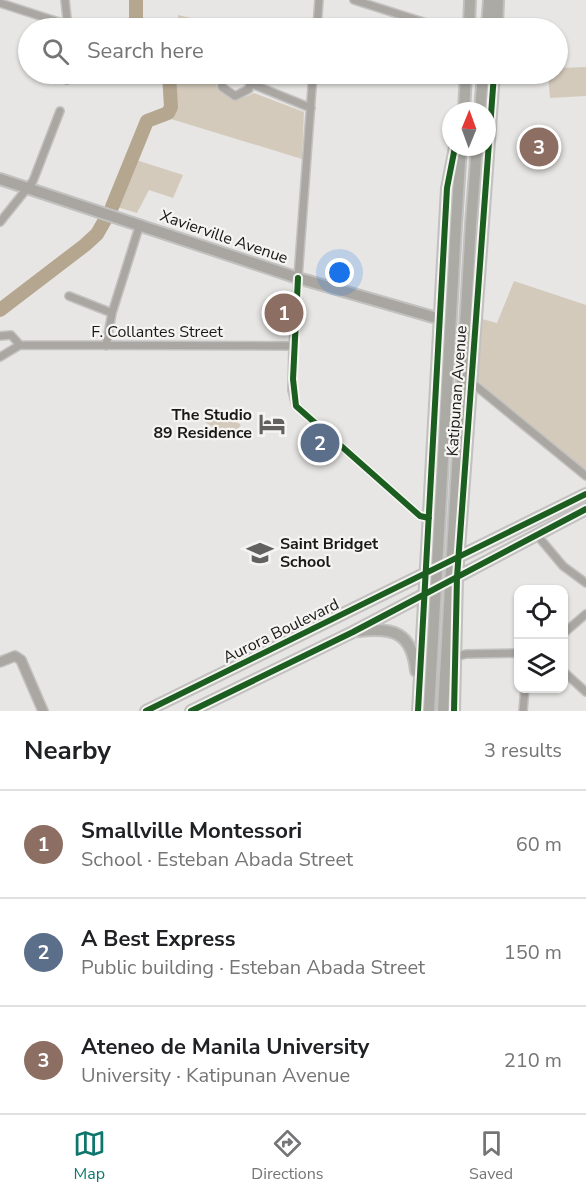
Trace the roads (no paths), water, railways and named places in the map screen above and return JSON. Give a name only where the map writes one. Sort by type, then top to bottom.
[{"type":"main road","points":[[469,18],[470,0]]},
{"type":"main road","points":[[488,18],[489,0]]},
{"type":"main road","points":[[497,18],[498,0]]},
{"type":"main road","points":[[464,102],[465,84]]},
{"type":"main road","points":[[481,102],[482,84]]},
{"type":"main road","name":"Katipunan Avenue","points":[[454,711],[457,577],[493,84]]},
{"type":"main road","name":"Katipunan Avenue","points":[[418,711],[447,188],[453,156]]},
{"type":"main road","name":"Katipunan Avenue","points":[[429,711],[460,156]]},
{"type":"main road","name":"Katipunan Avenue","points":[[443,711],[476,156]]},
{"type":"main road","name":"Xavierville Avenue","points":[[0,179],[298,278],[440,319]]},
{"type":"main road","points":[[432,441],[440,452],[450,454],[462,449],[467,442]]},
{"type":"main road","points":[[430,481],[464,483]]},
{"type":"main road","name":"Aurora Boulevard","points":[[146,711],[586,494]]},
{"type":"main road","name":"Aurora Boulevard","points":[[191,711],[353,632],[586,509]]},
{"type":"main road","points":[[395,589],[413,573],[427,542]]},
{"type":"main road","points":[[456,604],[465,582],[476,567]]},
{"type":"main road","points":[[353,632],[386,629],[406,640],[415,657],[419,692]]},
{"type":"main road","points":[[422,657],[455,657]]},
{"type":"street","points":[[64,0],[67,18]]},
{"type":"street","points":[[318,18],[319,0]]},
{"type":"street","points":[[354,0],[411,18]]},
{"type":"street","points":[[0,3],[42,18]]},
{"type":"street","points":[[222,84],[230,95],[246,93],[252,84],[311,108]]},
{"type":"street","points":[[312,84],[293,346],[292,390],[296,406],[420,516],[429,518]]},
{"type":"street","points":[[0,222],[28,188],[42,161],[60,111]]},
{"type":"street","points":[[106,345],[112,313],[140,224]]},
{"type":"street","points":[[69,296],[112,313]]},
{"type":"street","name":"F. Collantes Street","points":[[0,336],[11,335],[20,345],[293,346]]},
{"type":"street","points":[[0,357],[20,345]]},
{"type":"street","points":[[471,382],[586,476]]},
{"type":"street","points":[[537,535],[563,566],[586,584]]},
{"type":"street","points":[[568,630],[586,614]]},
{"type":"street","points":[[455,657],[466,654],[514,653]]},
{"type":"street","points":[[1,660],[15,656],[21,660],[43,711]]},
{"type":"street","points":[[568,676],[586,692]]},
{"type":"street","points":[[523,711],[525,693]]},
{"type":"waterway","points":[[136,0],[136,18]]},
{"type":"waterway","points":[[112,207],[147,121],[168,113],[171,107],[170,84]]},
{"type":"waterway","points":[[0,310],[85,245],[97,234],[105,220]]},
{"type":"place","name":"Ateneo de Manila University","points":[[539,147]]},
{"type":"place","name":"Smallville Montessori","points":[[284,313]]},
{"type":"place","name":"The Studio 89 Residence","points":[[272,424]]},
{"type":"place","name":"A Best Express","points":[[320,443]]},
{"type":"place","name":"Saint Bridget School","points":[[260,553]]}]
